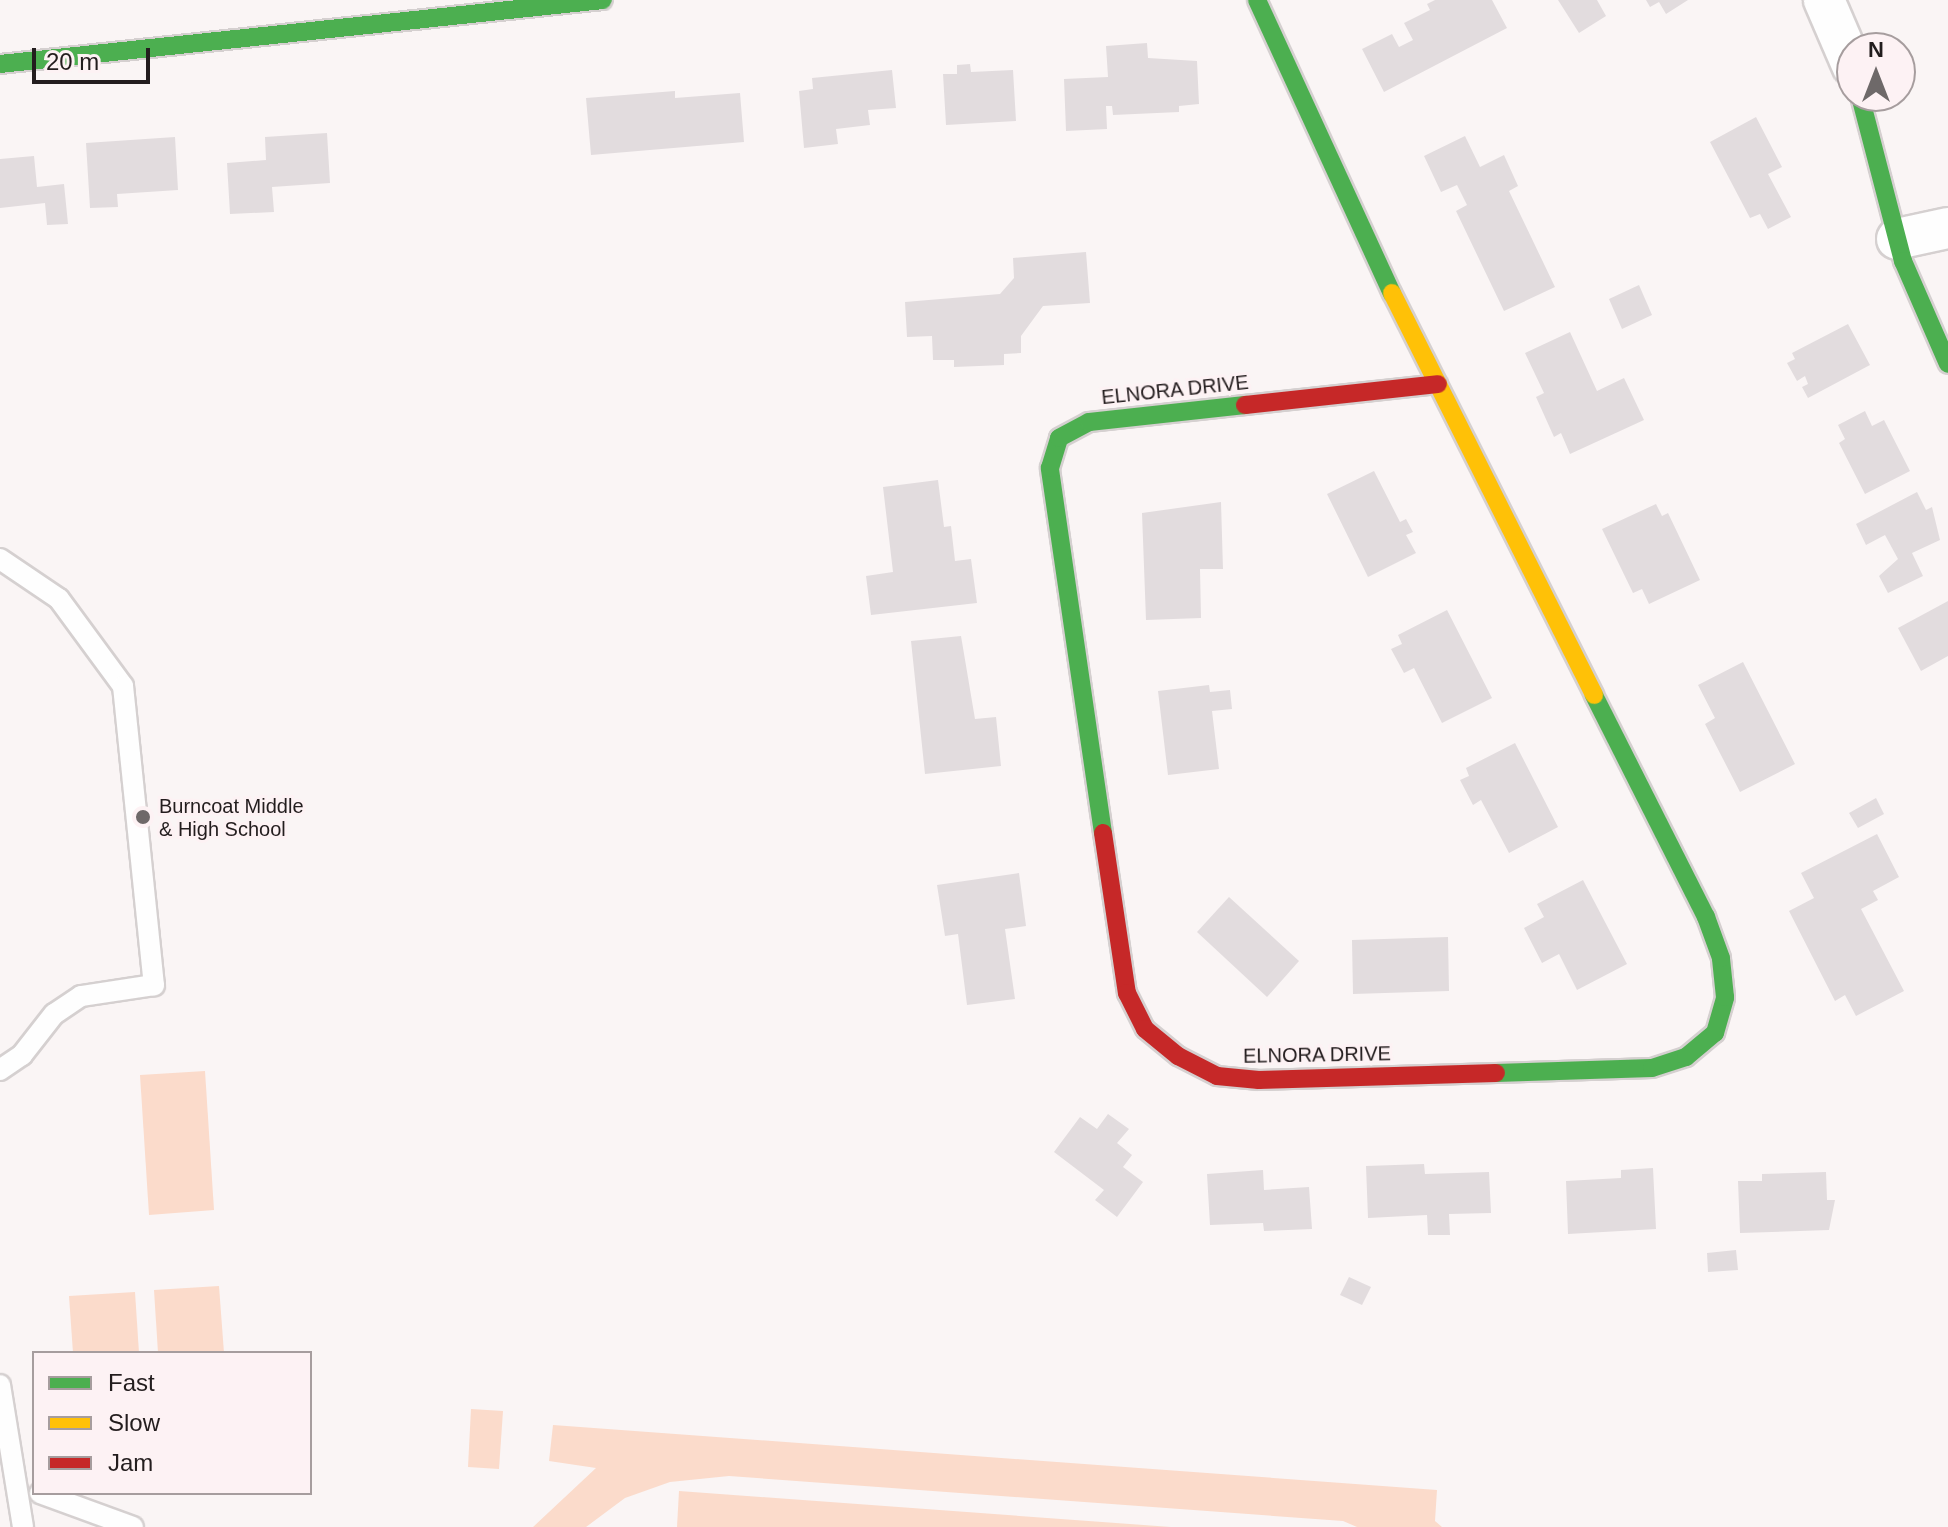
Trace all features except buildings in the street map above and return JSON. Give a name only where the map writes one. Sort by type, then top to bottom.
[{"type":"street","points":[[0,64],[426,9],[603,0]]},
{"type":"street","name":"ELNORA DRIVE","points":[[1257,0],[1438,384],[1706,917],[1721,958],[1725,997],[1715,1033],[1686,1057],[1652,1068],[1259,1080],[1217,1076],[1178,1056],[1145,1029],[1127,993],[1055,516],[1050,468],[1059,438],[1089,422],[1438,384]]},
{"type":"street","points":[[1824,0],[1838,32]]},
{"type":"street","points":[[1864,112],[1897,239],[1948,364]]},
{"type":"street","points":[[1897,239],[1948,228]]},
{"type":"lane","points":[[0,559],[59,599],[123,686],[154,985],[81,996],[54,1014],[22,1055],[0,1070]]},
{"type":"lane","points":[[0,1385],[25,1488],[23,1527]]},
{"type":"lane","points":[[45,1495],[133,1527]]},
{"type":"shaded area","points":[[205,1071],[214,1210],[149,1215],[140,1075]]},
{"type":"shaded area","points":[[219,1286],[224,1351],[158,1351],[154,1290]]},
{"type":"shaded area","points":[[135,1292],[139,1351],[73,1351],[69,1296]]},
{"type":"shaded area","points":[[471,1409],[503,1411],[499,1469],[468,1467]]},
{"type":"shaded area","points":[[553,1425],[1437,1490],[1435,1521],[1442,1527],[1357,1527],[1343,1521],[729,1476],[670,1482],[625,1498],[586,1527],[533,1527],[596,1468],[549,1461]]},
{"type":"shaded area","points":[[679,1491],[1171,1527],[677,1527]]},
{"type":"traffic: fast","points":[[0,64],[603,0]]},
{"type":"traffic: fast","points":[[1257,0],[1392,293]]},
{"type":"traffic: fast","points":[[1864,112],[1903,261],[1948,364]]},
{"type":"traffic: fast","points":[[1103,833],[1050,468],[1059,438],[1089,422],[1245,405]]},
{"type":"traffic: fast","points":[[1496,1073],[1652,1068],[1686,1057],[1715,1033],[1725,997],[1721,958],[1706,917],[1594,695]]},
{"type":"traffic: slow","points":[[1392,293],[1594,695]]},
{"type":"traffic: jam","points":[[1245,405],[1438,384]]},
{"type":"traffic: jam","points":[[1103,833],[1127,993],[1145,1029],[1178,1056],[1217,1076],[1259,1080],[1496,1073]]},
{"type":"place","name":"Burncoat Middle & High School","points":[[143,817]]}]
